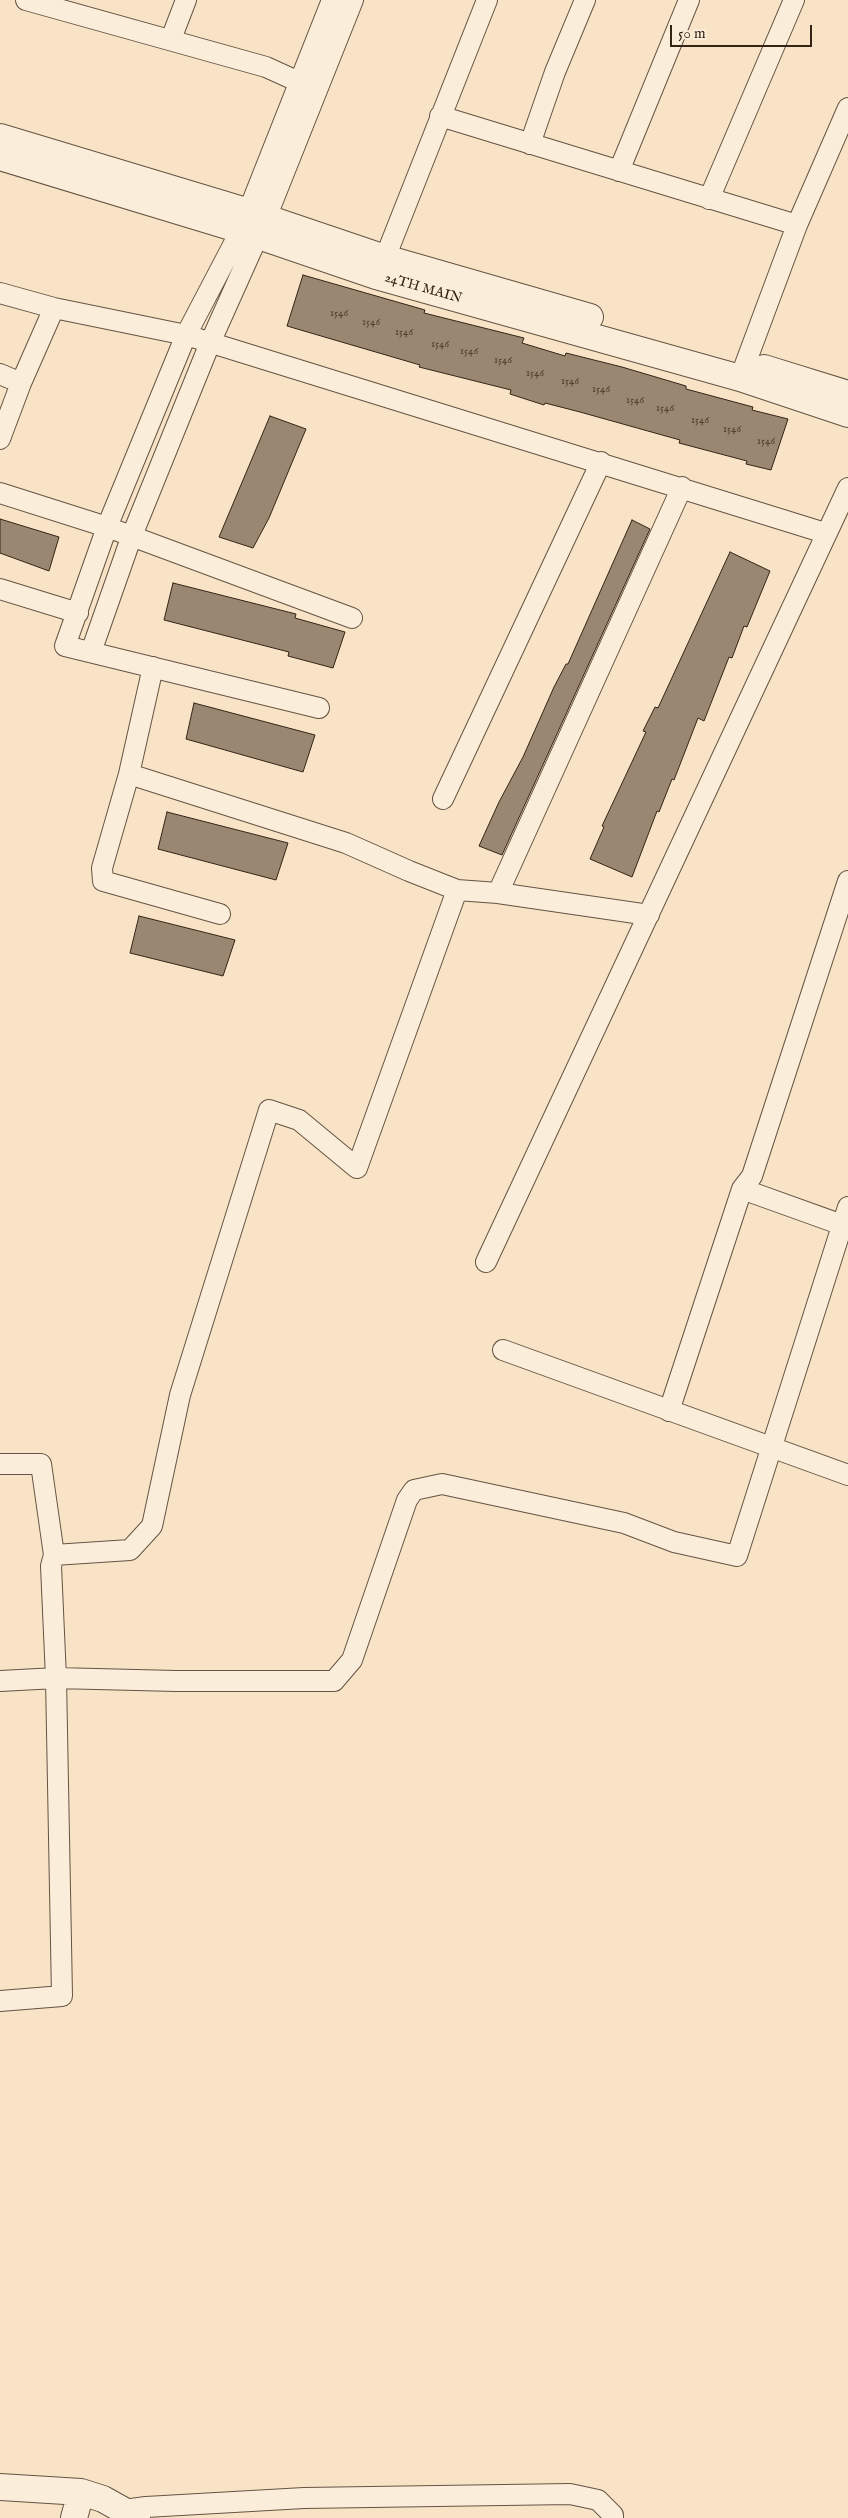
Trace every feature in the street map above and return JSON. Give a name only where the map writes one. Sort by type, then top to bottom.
[{"type":"street","points":[[26,0],[172,39],[266,67],[299,82]]},
{"type":"street","points":[[172,39],[186,0]]},
{"type":"street","points":[[91,652],[131,538],[210,343],[254,224],[299,82],[332,0]]},
{"type":"street","points":[[319,708],[66,646],[108,527],[186,335],[254,224],[354,0]]},
{"type":"street","points":[[385,258],[487,0]]},
{"type":"street","points":[[530,144],[555,72],[585,0]]},
{"type":"street","points":[[619,171],[689,0]]},
{"type":"street","points":[[709,199],[794,0]]},
{"type":"street","points":[[743,370],[797,225],[848,108]]},
{"type":"street","points":[[440,116],[797,225]]},
{"type":"street","points":[[0,137],[254,224],[385,258],[743,370],[848,394]]},
{"type":"street","name":"24TH MAIN","points":[[0,158],[254,224],[376,276],[743,370],[848,414]]},
{"type":"street","points":[[0,292],[54,308],[186,335],[682,487],[825,533]]},
{"type":"street","points":[[0,439],[21,382],[54,308]]},
{"type":"street","points":[[0,374],[21,382]]},
{"type":"street","points":[[442,799],[601,462]]},
{"type":"street","points":[[498,893],[682,487]]},
{"type":"street","points":[[486,1262],[649,916],[825,533],[848,488]]},
{"type":"street","points":[[0,493],[108,527],[131,538],[352,618]]},
{"type":"street","points":[[0,589],[78,613]]},
{"type":"street","points":[[153,667],[128,774],[102,868],[104,881],[220,914]]},
{"type":"street","points":[[128,774],[346,843],[408,871],[457,890],[498,893],[649,916]]},
{"type":"street","points":[[669,1411],[742,1189],[752,1176],[848,881]]},
{"type":"street","points":[[54,1554],[130,1550],[152,1526],[180,1395],[269,1110],[299,1120],[357,1168],[457,890]]},
{"type":"street","points":[[0,1681],[56,1678],[176,1682],[334,1682],[352,1660],[407,1500],[414,1490],[442,1484],[624,1523],[674,1542],[737,1556],[846,1220],[742,1189]]},
{"type":"street","points":[[503,1350],[848,1475]]},
{"type":"street","points":[[0,1464],[41,1464],[54,1554],[51,1566],[56,1678],[62,1996],[0,2001]]},
{"type":"street","points":[[0,2487],[109,2507],[146,2507],[304,2498],[570,2494],[598,2500],[613,2515],[613,2518]]},
{"type":"street","points":[[74,2518],[109,2507]]},
{"type":"building","points":[[303,275],[425,310],[424,313],[524,338],[522,343],[565,356],[566,353],[622,367],[686,386],[686,389],[753,407],[752,410],[788,419],[771,470],[746,464],[747,461],[679,443],[680,440],[580,412],[545,403],[544,405],[510,394],[511,390],[419,367],[420,365],[287,326]]},
{"type":"building","points":[[270,416],[306,429],[269,518],[253,548],[219,537]]},
{"type":"building","points":[[0,519],[59,537],[49,571],[0,553]]},
{"type":"building","points":[[632,520],[650,529],[502,855],[479,846],[499,802],[523,757],[554,687],[566,664],[568,664]]},
{"type":"building","points":[[730,552],[770,571],[747,627],[744,626],[732,658],[729,657],[704,721],[698,718],[674,780],[672,779],[659,812],[657,811],[632,877],[590,859],[604,827],[602,826],[646,732],[643,731],[655,707],[658,708]]},
{"type":"building","points":[[173,583],[296,614],[295,618],[345,632],[333,668],[288,656],[289,652],[164,620]]},
{"type":"building","points":[[194,703],[315,735],[303,772],[186,739]]},
{"type":"building","points":[[167,812],[288,843],[276,880],[158,849]]},
{"type":"building","points":[[139,916],[235,940],[223,976],[130,953]]}]
